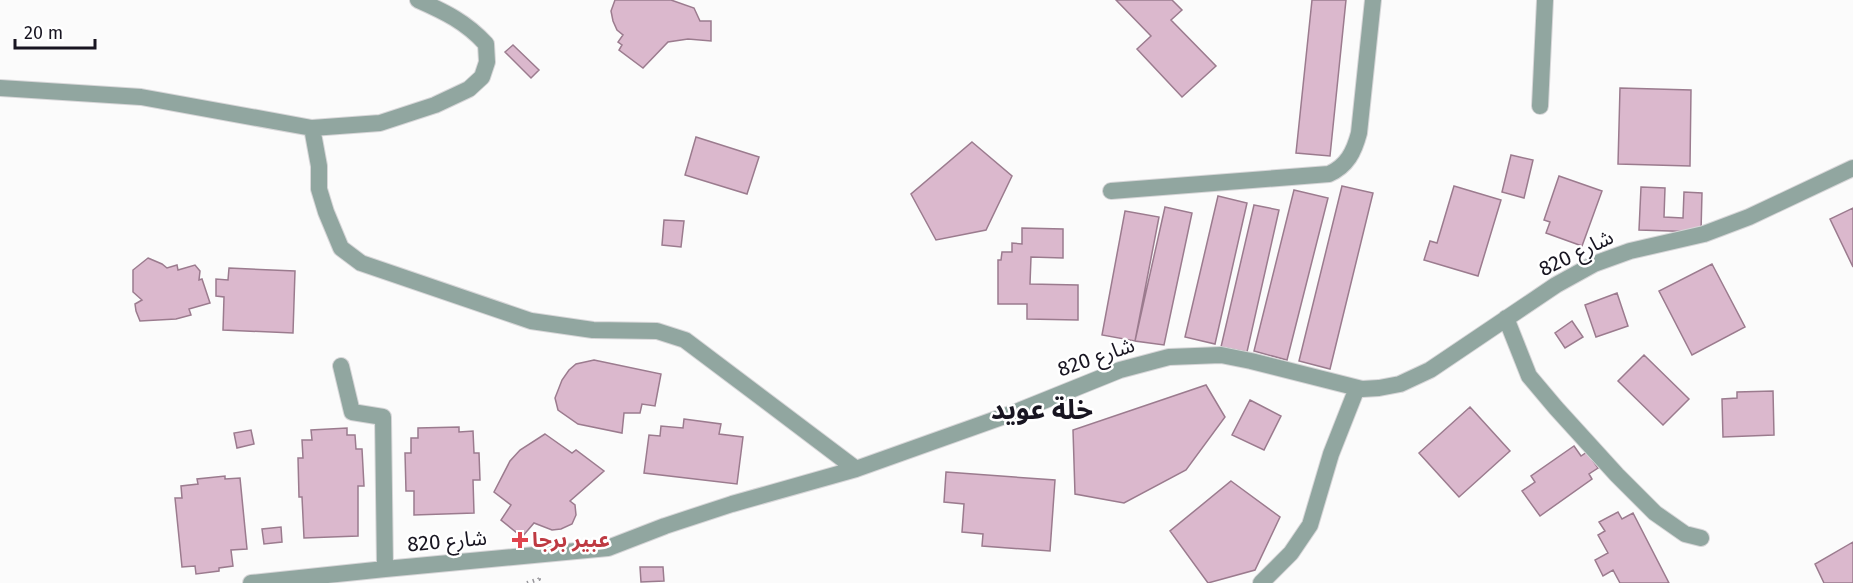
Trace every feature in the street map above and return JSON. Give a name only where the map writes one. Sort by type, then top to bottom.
[{"type":"street","points":[[0,88],[141,97],[312,128],[380,123],[435,105],[469,88],[482,77],[487,62],[486,44],[471,28],[418,0]]},
{"type":"street","points":[[1111,190],[1329,174],[1340,169],[1356,147],[1359,133],[1373,0]]},
{"type":"street","points":[[1540,106],[1545,0]]},
{"type":"street","points":[[312,128],[319,166],[319,189],[326,212],[341,248],[361,263],[531,321],[593,330],[657,331],[685,340],[856,469]]},
{"type":"street","name":"شارع 820","points":[[251,583],[608,548],[732,504],[856,469],[1016,412],[1120,369],[1169,357],[1231,357],[1357,388],[1379,388],[1400,384],[1430,370],[1556,285],[1594,264],[1630,251],[1704,234],[1749,217],[1853,168]]},
{"type":"street","points":[[1506,318],[1529,376],[1556,408],[1655,513],[1685,534],[1701,538]]},
{"type":"street","points":[[341,366],[352,412],[383,417],[385,569]]},
{"type":"street","points":[[1261,583],[1290,553],[1310,525],[1331,454],[1357,388]]},
{"type":"building","points":[[615,0],[671,0],[694,8],[700,21],[711,21],[711,41],[688,39],[668,42],[643,68],[619,50],[622,45],[618,42],[623,35],[617,30],[613,21],[611,11]]},
{"type":"building","points":[[1116,0],[1172,0],[1182,10],[1171,20],[1216,66],[1182,97],[1137,49],[1151,36]]},
{"type":"building","points":[[1312,0],[1346,0],[1330,156],[1296,153]]},
{"type":"building","points":[[513,45],[539,70],[531,78],[505,52]]},
{"type":"building","points":[[1620,88],[1691,90],[1690,166],[1618,164]]},
{"type":"building","points":[[696,137],[759,157],[747,194],[685,175]]},
{"type":"building","points":[[972,142],[1012,176],[986,230],[936,240],[911,194]]},
{"type":"building","points":[[1511,155],[1533,160],[1524,198],[1502,192]]},
{"type":"building","points":[[1559,176],[1602,191],[1582,246],[1546,233],[1550,222],[1544,220]]},
{"type":"building","points":[[1342,186],[1373,193],[1330,369],[1299,361]]},
{"type":"building","points":[[1454,186],[1501,200],[1478,276],[1424,260],[1430,241],[1437,243]]},
{"type":"building","points":[[1641,187],[1665,188],[1664,217],[1683,218],[1684,192],[1702,193],[1701,232],[1639,230]]},
{"type":"building","points":[[1294,190],[1328,198],[1287,360],[1254,351]]},
{"type":"building","points":[[1218,196],[1247,203],[1215,344],[1185,337]]},
{"type":"building","points":[[1254,205],[1279,210],[1247,352],[1221,347]]},
{"type":"building","points":[[1165,207],[1192,213],[1164,345],[1135,341]]},
{"type":"building","points":[[1853,208],[1853,267],[1830,219]]},
{"type":"building","points":[[1125,211],[1159,217],[1135,341],[1102,335]]},
{"type":"building","points":[[664,220],[684,221],[681,247],[662,245]]},
{"type":"building","points":[[1022,228],[1063,229],[1063,258],[1031,257],[1030,284],[1078,285],[1078,320],[1027,319],[1027,304],[998,304],[998,260],[1001,260],[1002,252],[1012,252],[1012,243],[1022,244]]},
{"type":"building","points":[[148,258],[167,268],[177,265],[178,270],[195,265],[200,271],[199,280],[202,279],[210,303],[189,309],[191,315],[176,319],[140,321],[135,304],[142,300],[133,292],[133,270]]},
{"type":"building","points":[[1712,264],[1745,327],[1692,355],[1659,291]]},
{"type":"building","points":[[229,268],[295,271],[293,333],[223,330],[224,297],[216,296],[216,279],[228,280]]},
{"type":"building","points":[[1617,293],[1628,326],[1596,337],[1585,305]]},
{"type":"building","points":[[1572,321],[1583,337],[1565,348],[1555,333]]},
{"type":"building","points":[[1644,355],[1689,399],[1663,425],[1618,381]]},
{"type":"building","points":[[594,360],[661,374],[655,406],[642,404],[640,413],[624,413],[622,433],[578,424],[558,410],[555,398],[569,370],[576,364]]},
{"type":"building","points":[[1206,385],[1225,417],[1186,470],[1124,503],[1075,494],[1073,430]]},
{"type":"building","points":[[1773,391],[1774,435],[1723,437],[1722,399],[1737,398],[1737,392]]},
{"type":"building","points":[[1250,400],[1281,416],[1264,450],[1232,435]]},
{"type":"building","points":[[1470,407],[1510,451],[1459,497],[1419,453]]},
{"type":"building","points":[[684,419],[721,424],[719,434],[743,437],[737,484],[644,473],[649,435],[660,436],[661,426],[683,428]]},
{"type":"building","points":[[459,427],[459,432],[473,431],[474,453],[479,453],[480,480],[473,480],[474,513],[414,515],[414,491],[406,491],[405,453],[411,453],[411,438],[418,438],[418,428]]},
{"type":"building","points":[[347,428],[347,435],[355,435],[356,449],[362,449],[364,486],[358,486],[358,536],[304,538],[302,497],[299,497],[298,458],[303,458],[302,440],[312,440],[311,430]]},
{"type":"building","points":[[251,430],[254,444],[237,448],[234,433]]},
{"type":"building","points":[[545,434],[572,453],[576,450],[604,471],[570,501],[575,505],[576,515],[572,524],[552,530],[534,523],[522,537],[501,520],[511,505],[494,492],[510,461],[520,450]]},
{"type":"building","points":[[1574,446],[1581,456],[1587,452],[1598,468],[1589,474],[1592,479],[1540,516],[1522,491],[1535,482],[1531,476]]},
{"type":"building","points":[[946,472],[1055,480],[1050,551],[982,546],[983,534],[962,532],[964,504],[944,502]]},
{"type":"building","points":[[225,476],[225,479],[240,478],[247,549],[231,550],[233,566],[219,568],[219,571],[196,574],[195,566],[182,567],[175,498],[182,498],[181,486],[198,484],[197,479]]},
{"type":"building","points":[[1231,481],[1280,517],[1255,570],[1208,583],[1170,531]]},
{"type":"building","points":[[1618,512],[1622,519],[1633,513],[1669,583],[1620,583],[1613,570],[1603,576],[1595,560],[1608,553],[1598,535],[1605,531],[1599,522]]},
{"type":"building","points":[[281,527],[282,542],[264,544],[262,529]]},
{"type":"building","points":[[1853,542],[1853,583],[1824,583],[1815,564]]},
{"type":"building","points":[[640,567],[663,567],[664,581],[641,582]]},
{"type":"place","name":"عبير برجا","points":[[520,540]]},
{"type":"district","name":"خلة عويد","points":[[1042,410]]}]
